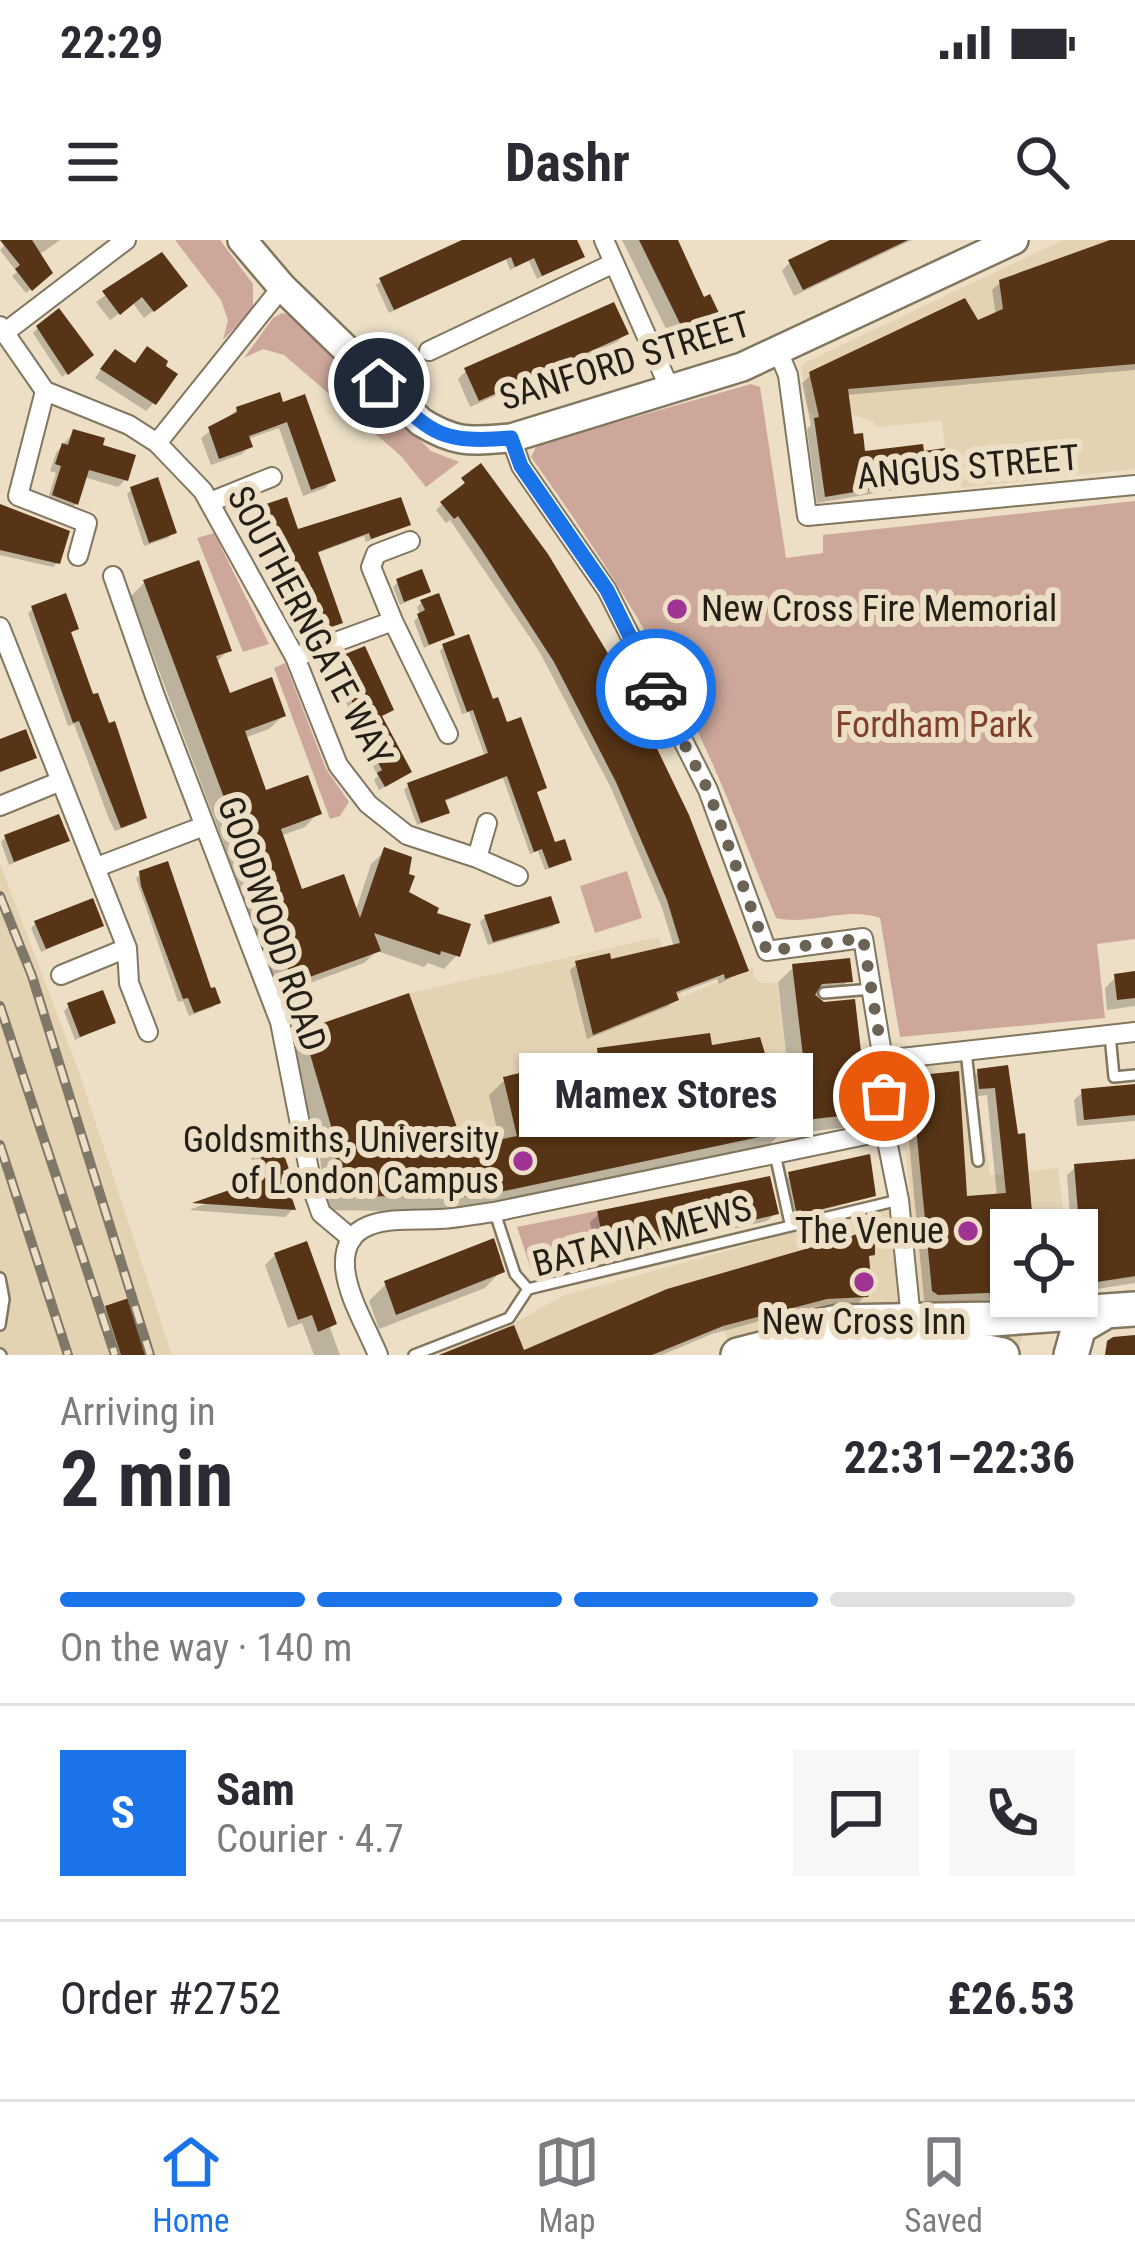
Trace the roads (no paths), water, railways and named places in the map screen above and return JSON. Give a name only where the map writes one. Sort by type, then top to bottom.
[{"type":"highway","points":[[738,1355],[793,1341],[813,1327],[839,1322],[1120,1311]]},
{"type":"highway","points":[[1071,1355],[1079,1327],[1120,1311]]},
{"type":"highway","points":[[793,1341],[817,1348],[875,1349],[932,1341],[1002,1355]]},
{"type":"main road","name":"SANFORD STREET","points":[[242,240],[282,287],[422,422],[449,439],[511,438],[670,389],[783,363],[1014,240]]},
{"type":"street","points":[[78,556],[87,523],[18,496],[45,391],[2,329],[126,240]]},
{"type":"street","points":[[604,240],[670,389]]},
{"type":"street","points":[[429,351],[614,263]]},
{"type":"street","points":[[157,443],[282,287]]},
{"type":"street","name":"ANGUS STREET","points":[[783,363],[807,516],[1135,485]]},
{"type":"street","name":"SOUTHERNGATE WAY","points":[[45,391],[129,425],[185,468],[210,502],[295,657],[338,765],[368,804],[407,835],[518,876]]},
{"type":"street","points":[[511,438],[521,466],[607,590],[708,790],[767,951],[863,938],[883,1060],[884,1131],[899,1200],[911,1319]]},
{"type":"street","points":[[210,502],[272,477]]},
{"type":"street","points":[[410,541],[376,554],[371,567],[448,734]]},
{"type":"street","name":"GOODWOOD ROAD","points":[[113,576],[280,1022],[321,1213],[352,1239]]},
{"type":"street","points":[[295,657],[394,621]]},
{"type":"street","points":[[0,627],[10,678],[61,781],[127,948],[129,983],[148,1032]]},
{"type":"street","points":[[0,806],[61,781]]},
{"type":"street","points":[[477,858],[487,823]]},
{"type":"street","points":[[97,867],[204,826]]},
{"type":"street","points":[[62,975],[127,948]]},
{"type":"street","points":[[883,1060],[1135,1032]]},
{"type":"street","points":[[377,1355],[347,1280],[346,1254],[362,1227],[380,1220],[442,1220],[494,1212],[884,1131]]},
{"type":"lane","points":[[824,993],[872,989]]},
{"type":"lane","points":[[1110,1035],[1114,1077],[1135,1075]]},
{"type":"lane","points":[[966,1051],[978,1160]]},
{"type":"lane","points":[[775,1154],[790,1223]]},
{"type":"lane","name":"BATAVIA MEWS","points":[[414,1355],[509,1318],[528,1289],[899,1200]]},
{"type":"lane","points":[[494,1212],[515,1274],[528,1289]]},
{"type":"lane","points":[[0,1278],[4,1299],[0,1325]]},
{"type":"railway","points":[[0,896],[32,976],[150,1355]]},
{"type":"railway","points":[[0,1006],[115,1355]]},
{"type":"railway","points":[[0,1145],[68,1355]]},
{"type":"place","name":"New Cross Fire Memorial","points":[[677,609]]},
{"type":"place","name":"Mamex Stores","points":[[884,1096]]},
{"type":"place","name":"Goldsmiths, University of London Campus","points":[[523,1161]]},
{"type":"place","name":"The Venue","points":[[968,1231]]},
{"type":"place","name":"New Cross Inn","points":[[864,1282]]},
{"type":"park label","name":"Fordham Park","points":[[934,725]]}]
